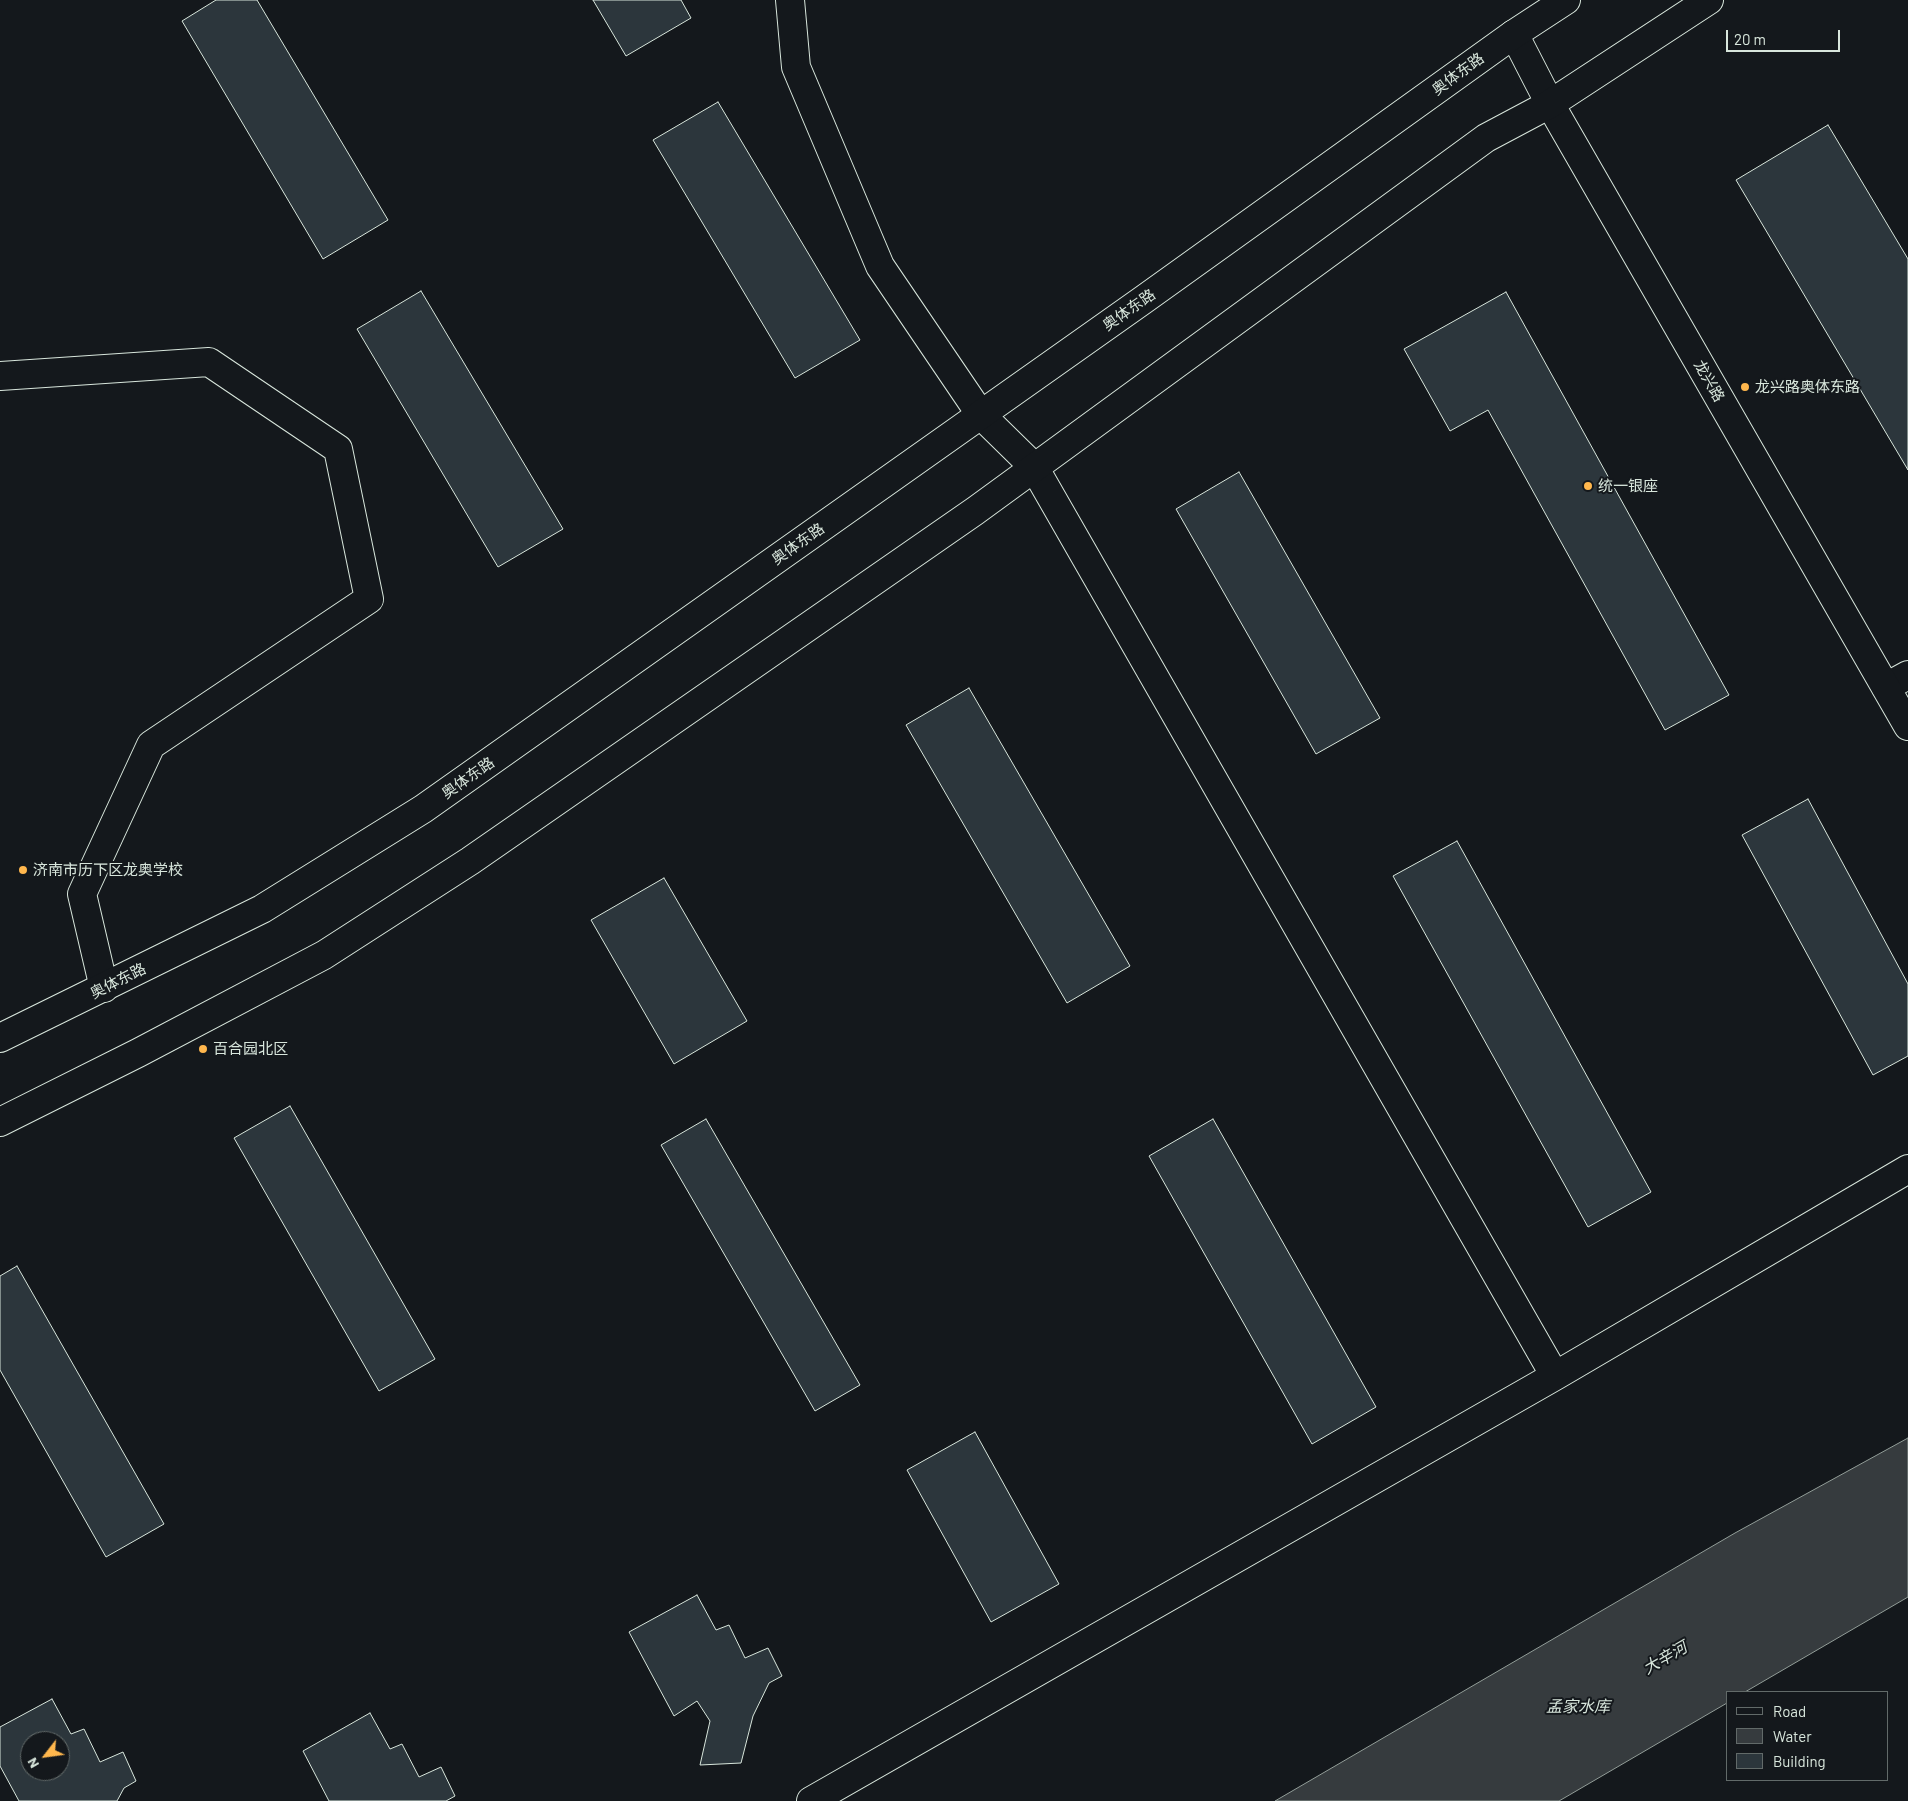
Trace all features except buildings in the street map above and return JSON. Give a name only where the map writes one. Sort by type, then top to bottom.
[{"type":"street","points":[[790,0],[796,67],[880,266],[980,415],[1034,467],[1554,1376]]},
{"type":"street","name":"奥体东路","points":[[0,1038],[262,909],[423,809],[1514,34],[1566,0]]},
{"type":"street","points":[[0,1122],[146,1049],[324,955],[470,861],[975,510],[1486,138],[1550,104],[1709,0]]},
{"type":"street","name":"龙兴路","points":[[1514,34],[1550,104],[1897,681],[1908,726]]},
{"type":"street","points":[[0,376],[208,362],[338,450],[368,599],[150,746],[82,894],[104,988]]},
{"type":"street","points":[[812,1801],[1554,1376],[1908,1169]]},
{"type":"water","name":"孟家水库","points":[[1908,1438],[1908,1597],[1747,1691],[1726,1691],[1726,1704],[1559,1801],[1275,1801],[1735,1533]]},
{"type":"place","name":"龙兴路奥体东路","points":[[1745,387]]},
{"type":"place","name":"统一银座","points":[[1588,486]]},
{"type":"place","name":"济南市历下区龙奥学校","points":[[23,870]]},
{"type":"place","name":"百合园北区","points":[[203,1049]]},
{"type":"water label","name":"大辛河","points":[[1665,1658]]}]
